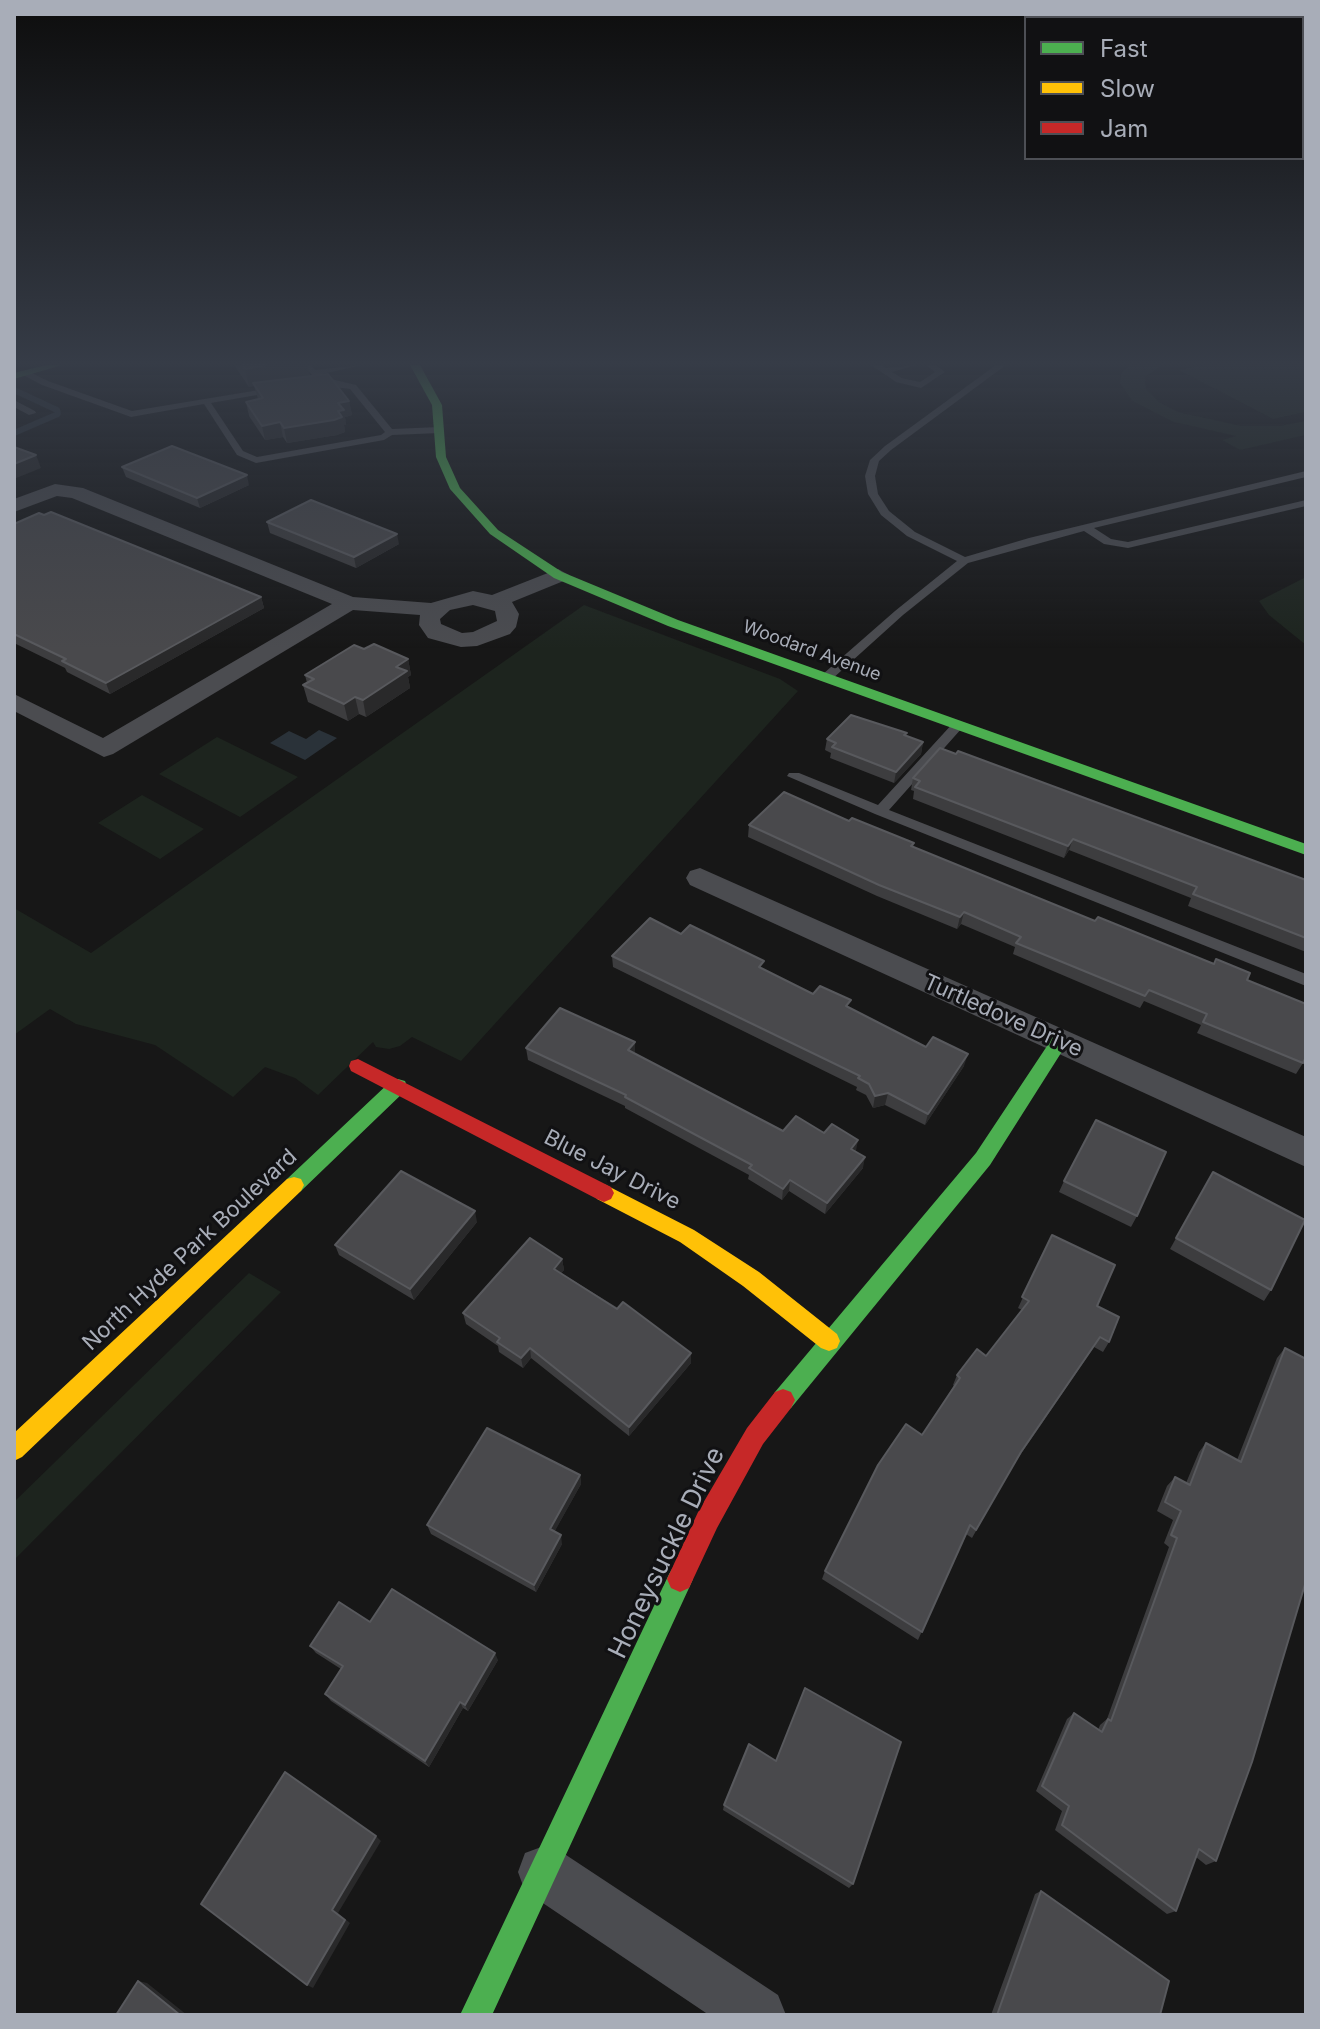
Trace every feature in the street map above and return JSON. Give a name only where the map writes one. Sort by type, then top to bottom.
[{"type":"street","name":"Woodard Avenue","points":[[444,460],[446,470],[472,510],[494,532],[558,575],[619,602],[1306,850]]},
{"type":"street","points":[[14,506],[55,490],[76,492],[349,603],[435,610],[462,599],[494,602],[504,607],[508,622],[502,629],[477,639],[461,640],[436,633],[429,618],[435,610]]},
{"type":"street","points":[[494,602],[558,575]]},
{"type":"street","points":[[14,701],[104,749],[349,603]]},
{"type":"street","name":"Turtledove Drive","points":[[700,878],[1306,1153]]},
{"type":"street","name":"Honeysuckle Drive","points":[[476,2015],[708,1519],[755,1436],[829,1341],[918,1241],[983,1159],[1059,1042]]},
{"type":"street","name":"Blue Jay Drive","points":[[358,1066],[687,1236],[751,1279],[829,1341]]},
{"type":"street","name":"North Hyde Park Boulevard","points":[[14,1449],[398,1086]]},
{"type":"street","points":[[544,1872],[758,2015]]},
{"type":"lane","points":[[875,460],[870,476],[873,494],[885,513],[911,534],[964,561]]},
{"type":"lane","points":[[827,677],[964,561],[1085,527],[1306,474]]},
{"type":"lane","points":[[1256,486],[1268,492]]},
{"type":"lane","points":[[1280,499],[1292,506]]},
{"type":"lane","points":[[1085,527],[1108,542],[1128,545],[1306,503]]},
{"type":"lane","points":[[880,811],[958,725]]},
{"type":"lane","points":[[794,776],[1306,980]]},
{"type":"shaded area","points":[[1306,577],[1306,645],[1269,615],[1259,601]]},
{"type":"shaded area","points":[[584,605],[780,679],[798,691],[461,1061],[412,1037],[400,1046],[389,1049],[376,1047],[373,1042],[318,1095],[295,1078],[265,1067],[233,1097],[155,1045],[76,1024],[50,1009],[14,1035],[14,908],[91,953]]},
{"type":"shaded area","points":[[319,730],[337,738],[305,760],[270,743],[289,731],[306,739]]},
{"type":"shaded area","points":[[217,737],[298,777],[240,817],[159,774]]},
{"type":"shaded area","points":[[142,795],[204,829],[160,859],[98,823]]},
{"type":"shaded area","points":[[249,1273],[281,1292],[14,1560],[14,1502]]},
{"type":"building","points":[[139,460],[207,460],[247,475],[197,498],[122,467]]},
{"type":"building","points":[[311,500],[397,534],[354,557],[267,522]]},
{"type":"building","points":[[51,512],[261,597],[106,683],[14,634],[14,524],[39,513],[44,515]]},
{"type":"building","points":[[374,644],[408,659],[396,667],[407,671],[363,700],[355,697],[344,704],[303,685],[314,679],[305,675],[354,645],[364,649]]},
{"type":"building","points":[[851,715],[907,733],[904,735],[923,742],[896,772],[832,747],[836,743],[827,739]]},
{"type":"building","points":[[940,748],[956,754],[958,751],[1306,880],[1306,938],[1193,894],[1197,887],[1073,839],[1068,846],[915,787],[920,781],[913,778]]},
{"type":"building","points":[[784,792],[849,821],[852,818],[914,843],[911,846],[1095,921],[1098,917],[1214,964],[1216,959],[1250,973],[1247,980],[1306,1004],[1306,1057],[1303,1063],[1203,1022],[1207,1014],[1149,990],[1145,996],[1016,943],[1021,937],[964,912],[960,917],[879,885],[749,825]]},
{"type":"building","points":[[650,918],[681,934],[690,925],[764,961],[759,967],[813,994],[820,986],[851,1000],[846,1006],[926,1047],[933,1037],[968,1054],[928,1114],[888,1093],[875,1096],[869,1084],[858,1078],[860,1076],[612,956]]},
{"type":"building","points":[[560,1008],[635,1042],[628,1050],[783,1131],[796,1116],[824,1133],[832,1124],[858,1140],[851,1149],[865,1157],[827,1203],[790,1180],[783,1189],[749,1168],[752,1165],[626,1095],[526,1048]]},
{"type":"building","points":[[1096,1120],[1166,1152],[1137,1216],[1064,1181]]},
{"type":"building","points":[[401,1171],[475,1211],[410,1289],[335,1245]]},
{"type":"building","points":[[1213,1172],[1305,1220],[1271,1290],[1176,1238]]},
{"type":"building","points":[[1052,1235],[1115,1265],[1097,1306],[1119,1317],[1109,1342],[1100,1337],[1021,1452],[976,1530],[970,1525],[922,1632],[825,1571],[878,1465],[906,1424],[922,1435],[960,1378],[957,1375],[977,1349],[986,1356],[1029,1301],[1022,1297]]},
{"type":"building","points":[[530,1238],[562,1259],[554,1269],[617,1309],[623,1302],[691,1353],[629,1427],[530,1348],[521,1358],[497,1342],[500,1338],[463,1313]]},
{"type":"building","points":[[1285,1348],[1306,1359],[1306,1581],[1252,1762],[1216,1861],[1199,1849],[1176,1911],[1062,1825],[1069,1806],[1042,1786],[1074,1713],[1102,1732],[1108,1719],[1111,1721],[1177,1538],[1171,1535],[1181,1511],[1165,1502],[1175,1477],[1190,1485],[1206,1443],[1241,1462]]},
{"type":"building","points":[[487,1428],[580,1475],[550,1529],[561,1535],[534,1585],[427,1525]]},
{"type":"building","points":[[392,1589],[495,1653],[465,1705],[460,1702],[425,1761],[325,1694],[343,1666],[310,1646],[339,1602],[370,1622]]},
{"type":"building","points":[[805,1688],[901,1742],[853,1884],[724,1805],[749,1744],[776,1761]]},
{"type":"building","points":[[285,1772],[376,1836],[332,1910],[345,1920],[307,1985],[201,1904]]},
{"type":"building","points":[[1041,1891],[1169,1981],[1160,2015],[997,2015]]},
{"type":"building","points":[[138,1981],[180,2015],[116,2015]]},
{"type":"traffic: fast","points":[[442,460],[455,489],[494,532],[558,575],[673,623],[1306,850]]},
{"type":"traffic: fast","points":[[783,1400],[983,1159],[1059,1042]]},
{"type":"traffic: fast","points":[[294,1185],[398,1086]]},
{"type":"traffic: fast","points":[[476,2015],[680,1579]]},
{"type":"traffic: slow","points":[[14,1449],[294,1185]]},
{"type":"traffic: slow","points":[[604,1193],[687,1236],[751,1279],[829,1341]]},
{"type":"traffic: jam","points":[[358,1066],[604,1193]]},
{"type":"traffic: jam","points":[[680,1579],[708,1519],[755,1436],[783,1400]]}]
